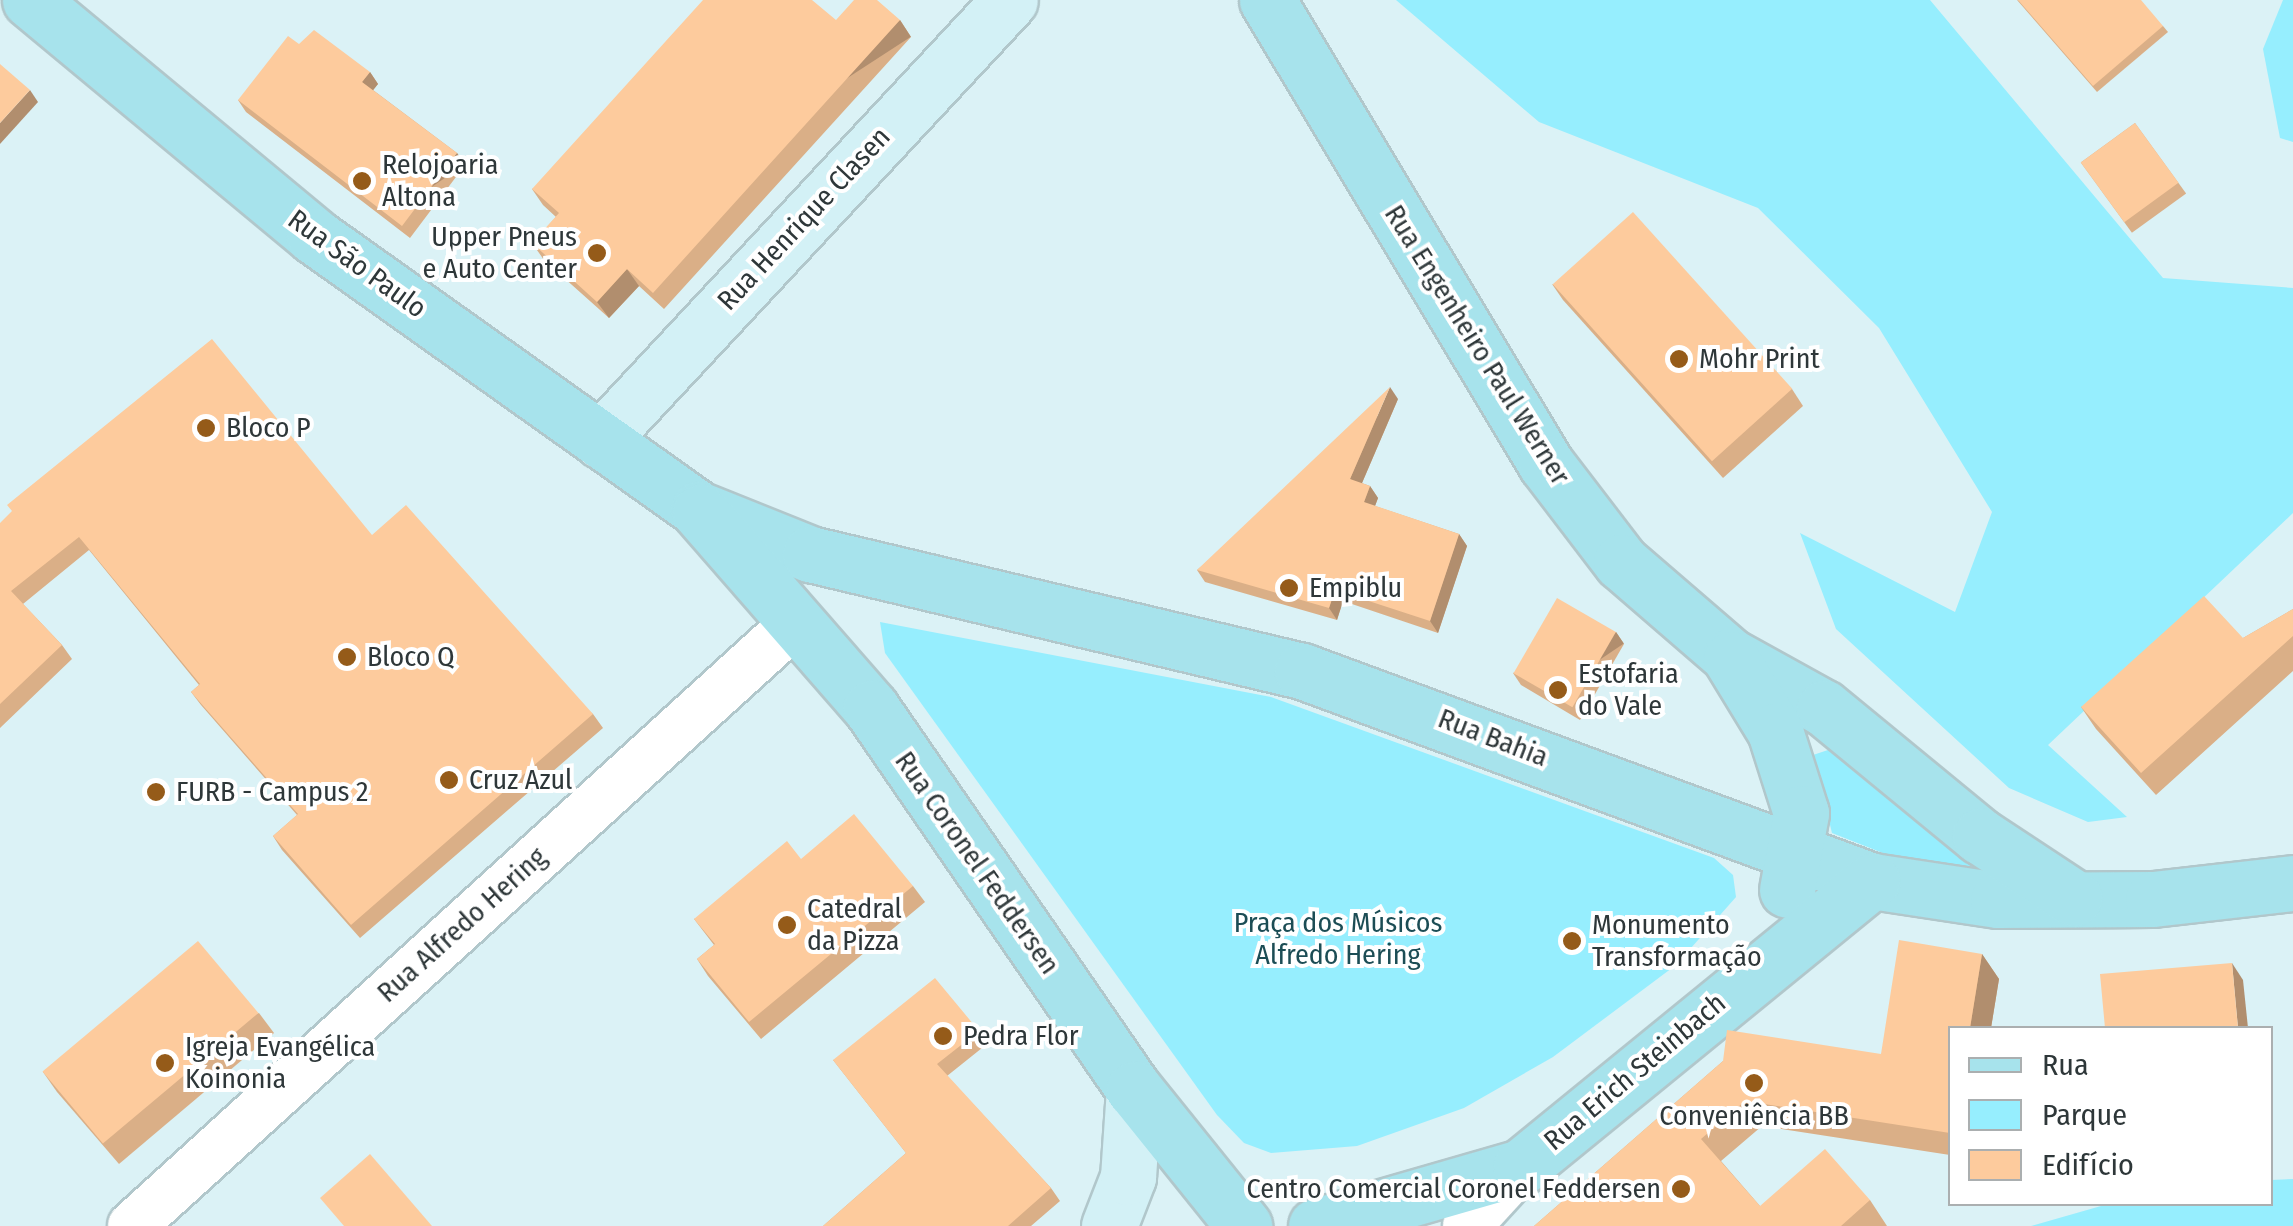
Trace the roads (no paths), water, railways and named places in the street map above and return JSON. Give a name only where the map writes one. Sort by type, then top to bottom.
[{"type":"main road","name":"Rua São Paulo","points":[[30,0],[314,236],[698,510]]},
{"type":"main road","name":"Rua Engenheiro Paul Werner","points":[[1268,0],[1546,464],[1621,562],[1730,656],[1824,708],[1980,836],[2074,898]]},
{"type":"main road","name":"Rua Coronel Feddersen","points":[[698,510],[793,625],[871,708],[1134,1089],[1244,1226]]},
{"type":"main road","name":"Rua Bahia","points":[[698,510],[872,572],[1174,636],[1382,696],[1797,856],[1872,881],[1998,900],[2293,883]]},
{"type":"main road","name":"Rua Engenheiro Paul Werner","points":[[1730,656],[1775,732],[1801,813],[1797,856]]},
{"type":"main road","name":"Rua Erich Steinbach","points":[[1748,977],[1797,856]]},
{"type":"main road","name":"Rua Erich Steinbach","points":[[1316,1226],[1521,1167],[1748,977],[1872,881]]},
{"type":"street","name":"Rua Henrique Clasen","points":[[600,440],[1010,0]]},
{"type":"street","name":"Rua Alfredo Hering","points":[[132,1226],[793,625]]},
{"type":"street","points":[[1108,1226],[1128,1177],[1134,1089]]},
{"type":"street","name":"Rua Erich Steinbach","points":[[1467,1226],[1521,1167]]},
{"type":"place","name":"Relojoaria Altona","points":[[362,181]]},
{"type":"place","name":"Upper Pneus e Auto Center","points":[[597,253]]},
{"type":"place","name":"Mohr Print","points":[[1679,359]]},
{"type":"place","name":"Bloco P","points":[[206,428]]},
{"type":"place","name":"Empiblu","points":[[1289,588]]},
{"type":"place","name":"Bloco Q","points":[[347,657]]},
{"type":"place","name":"Estofaria do Vale","points":[[1558,690]]},
{"type":"place","name":"Cruz Azul","points":[[449,780]]},
{"type":"place","name":"FURB - Campus 2","points":[[156,792]]},
{"type":"place","name":"Catedral da Pizza","points":[[787,925]]},
{"type":"place","name":"Monumento Transformação","points":[[1572,941]]},
{"type":"place","name":"Pedra Flor","points":[[943,1036]]},
{"type":"place","name":"Igreja Evangélica Koinonia","points":[[165,1063]]},
{"type":"place","name":"Conveniência BB","points":[[1754,1083]]},
{"type":"place","name":"Centro Comercial Coronel Feddersen","points":[[1681,1189]]},
{"type":"park label","name":"Praça dos Músicos Alfredo Hering","points":[[1338,939]]}]
